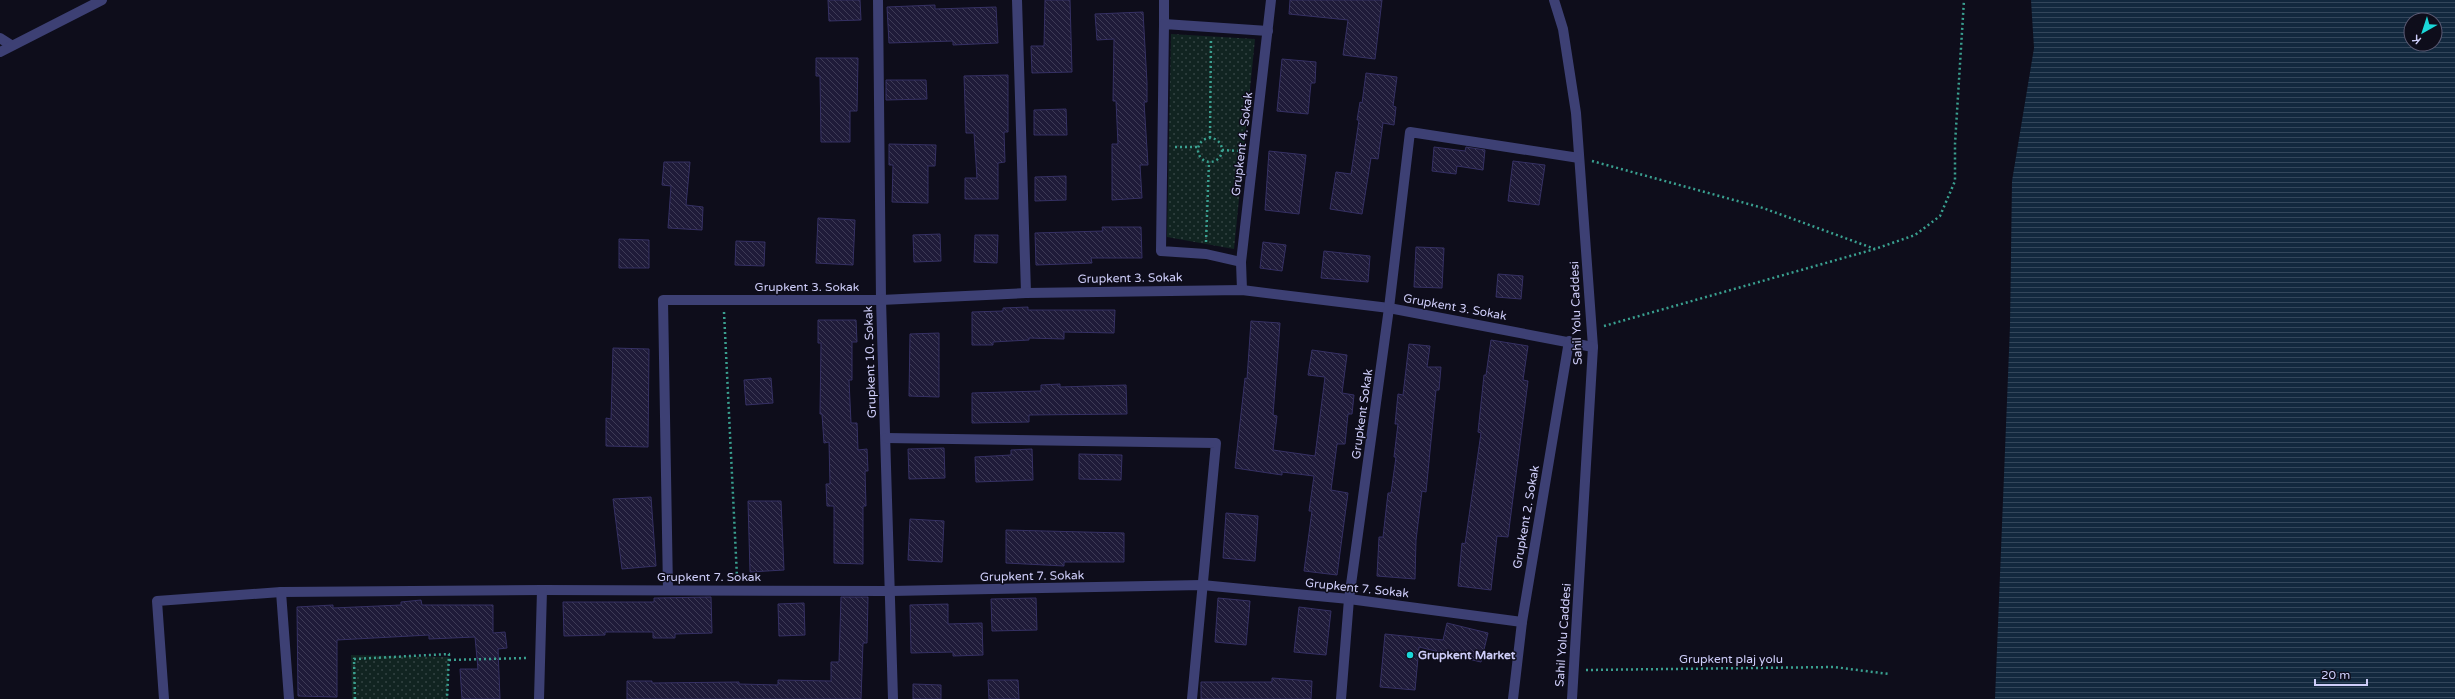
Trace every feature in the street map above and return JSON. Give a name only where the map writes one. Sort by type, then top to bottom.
[{"type":"street","points":[[0,52],[11,45],[102,0]]},
{"type":"street","name":"Grupkent 10. Sokak","points":[[878,0],[881,300],[891,591],[893,699]]},
{"type":"street","points":[[1017,0],[1026,293]]},
{"type":"street","points":[[1164,0],[1161,146],[1161,250],[1206,254],[1241,262]]},
{"type":"street","name":"Grupkent 4. Sokak","points":[[1242,290],[1241,262],[1271,0]]},
{"type":"street","name":"Sahil Yolu Caddesi","points":[[1554,0],[1562,29],[1576,112],[1593,347],[1572,699]]},
{"type":"street","points":[[1164,24],[1268,31]]},
{"type":"street","points":[[0,38],[11,45]]},
{"type":"street","name":"Grupkent Sokak","points":[[1341,699],[1349,599],[1390,308],[1410,132],[1579,158]]},
{"type":"street","name":"Grupkent 3. Sokak","points":[[668,590],[663,300],[881,300],[1026,293],[1242,290],[1390,308],[1569,341],[1593,347]]},
{"type":"street","name":"Grupkent 2. Sokak","points":[[1513,699],[1522,622],[1569,341]]},
{"type":"street","points":[[886,438],[1216,443],[1192,699]]},
{"type":"street","name":"Grupkent 7. Sokak","points":[[164,699],[157,601],[281,592],[542,590],[891,591],[1202,586],[1349,599],[1522,622]]},
{"type":"street","points":[[539,699],[542,590]]},
{"type":"street","points":[[281,592],[289,699]]},
{"type":"path","points":[[1592,330],[1876,250],[1915,235],[1940,216],[1956,182],[1956,144],[1964,0]]},
{"type":"path","points":[[1210,138],[1211,26]]},
{"type":"path","points":[[1198,147],[1203,141],[1210,138],[1220,143],[1222,150],[1220,157],[1209,162]]},
{"type":"path","points":[[1161,146],[1198,147]]},
{"type":"path","points":[[1198,147],[1200,155],[1209,162]]},
{"type":"path","points":[[1579,158],[1763,208],[1876,250]]},
{"type":"path","points":[[1206,254],[1209,162]]},
{"type":"path","points":[[723,300],[738,590]]},
{"type":"path","points":[[355,699],[354,659],[449,654],[446,699]]},
{"type":"path","points":[[448,660],[540,658]]},
{"type":"path","name":"Grupkent plaj yolu","points":[[1574,670],[1834,668],[1889,674]]},
{"type":"green space","points":[[1171,34],[1255,39],[1234,249],[1167,237]]},
{"type":"green space","points":[[351,655],[449,657],[448,699],[352,699]]},
{"type":"water","points":[[2031,0],[2455,0],[2455,699],[1995,699],[2010,326],[2012,181],[2034,48]]},
{"type":"building","points":[[828,0],[860,0],[861,20],[829,21]]},
{"type":"building","points":[[1045,0],[1070,0],[1072,72],[1032,73],[1031,46],[1044,46]]},
{"type":"building","points":[[1290,0],[1382,0],[1375,59],[1343,55],[1348,20],[1289,14]]},
{"type":"building","points":[[935,5],[935,9],[996,7],[998,43],[953,45],[953,41],[889,43],[887,7]]},
{"type":"building","points":[[1143,12],[1147,83],[1147,102],[1144,102],[1148,165],[1140,165],[1142,198],[1112,200],[1112,144],[1118,144],[1116,101],[1113,101],[1114,39],[1097,40],[1095,14]]},
{"type":"building","points":[[816,58],[858,58],[857,111],[850,111],[850,142],[821,142],[820,76],[816,76]]},
{"type":"building","points":[[1282,59],[1316,62],[1315,83],[1311,83],[1308,114],[1277,111]]},
{"type":"building","points":[[1366,73],[1397,77],[1393,106],[1396,107],[1394,125],[1383,123],[1378,159],[1371,158],[1362,214],[1330,209],[1336,172],[1351,174],[1359,120],[1357,120],[1360,102],[1362,103]]},
{"type":"building","points":[[1008,75],[1008,132],[1004,132],[1005,162],[998,163],[998,199],[965,199],[965,178],[977,178],[974,133],[966,133],[964,76]]},
{"type":"building","points":[[886,80],[926,80],[927,99],[886,100]]},
{"type":"building","points":[[1066,109],[1067,135],[1034,135],[1034,110]]},
{"type":"building","points":[[889,144],[936,145],[935,166],[928,166],[928,203],[892,202],[893,165],[889,165]]},
{"type":"building","points":[[1434,147],[1465,151],[1466,147],[1485,150],[1483,170],[1457,166],[1456,174],[1432,171]]},
{"type":"building","points":[[1269,151],[1306,155],[1299,214],[1265,210]]},
{"type":"building","points":[[1513,161],[1545,165],[1539,205],[1508,201]]},
{"type":"building","points":[[664,162],[690,162],[686,205],[703,207],[702,230],[668,228],[671,186],[662,185]]},
{"type":"building","points":[[1066,176],[1066,200],[1035,201],[1035,177]]},
{"type":"building","points":[[818,218],[855,220],[853,265],[816,263]]},
{"type":"building","points":[[1102,227],[1141,227],[1142,258],[1091,258],[1092,263],[1036,265],[1035,233],[1103,231]]},
{"type":"building","points":[[940,234],[941,261],[914,262],[913,235]]},
{"type":"building","points":[[975,235],[998,235],[997,263],[974,262]]},
{"type":"building","points":[[619,239],[649,240],[649,268],[619,268]]},
{"type":"building","points":[[736,241],[765,242],[764,266],[735,265]]},
{"type":"building","points":[[1263,242],[1286,245],[1282,271],[1260,268]]},
{"type":"building","points":[[1416,247],[1444,248],[1442,288],[1414,287]]},
{"type":"building","points":[[1324,251],[1370,256],[1368,282],[1321,278]]},
{"type":"building","points":[[1498,274],[1523,276],[1521,299],[1496,297]]},
{"type":"building","points":[[1028,307],[1028,310],[1115,310],[1114,333],[1064,332],[1064,339],[1029,338],[1029,340],[993,342],[993,345],[972,345],[972,312],[1003,311],[1003,308]]},
{"type":"building","points":[[818,320],[856,320],[857,342],[852,342],[852,380],[849,380],[851,423],[857,423],[858,450],[867,449],[868,471],[865,471],[866,506],[863,506],[863,564],[834,563],[834,506],[827,506],[826,484],[830,484],[829,442],[824,443],[822,414],[820,414],[821,343],[818,343]]},
{"type":"building","points":[[1251,321],[1280,323],[1273,415],[1277,416],[1273,450],[1315,456],[1325,377],[1308,375],[1312,350],[1347,355],[1342,393],[1354,395],[1352,414],[1348,414],[1345,444],[1337,444],[1331,490],[1348,493],[1337,575],[1304,571],[1312,511],[1309,511],[1314,476],[1282,472],[1282,475],[1235,468],[1245,378],[1247,379]]},
{"type":"building","points":[[939,333],[939,397],[909,396],[910,334]]},
{"type":"building","points":[[1491,340],[1528,346],[1523,380],[1528,381],[1508,537],[1497,536],[1491,590],[1458,586],[1462,543],[1465,544],[1481,433],[1478,432],[1484,375],[1486,375]]},
{"type":"building","points":[[1409,344],[1430,346],[1427,367],[1441,367],[1439,390],[1436,390],[1426,492],[1422,491],[1416,540],[1415,579],[1377,576],[1379,537],[1383,537],[1388,493],[1391,493],[1396,457],[1394,457],[1398,424],[1395,424],[1398,394],[1403,395]]},
{"type":"building","points":[[613,348],[649,349],[648,447],[606,446],[606,418],[611,419]]},
{"type":"building","points":[[771,378],[773,403],[746,405],[744,380]]},
{"type":"building","points":[[1060,384],[1060,387],[1126,385],[1127,414],[1029,415],[1029,422],[972,423],[972,393],[1041,391],[1041,385]]},
{"type":"building","points":[[944,448],[945,478],[909,479],[908,449]]},
{"type":"building","points":[[1032,449],[1033,480],[976,482],[975,457],[1011,455],[1011,450]]},
{"type":"building","points":[[1079,454],[1122,455],[1121,480],[1079,479]]},
{"type":"building","points":[[651,497],[656,566],[622,569],[613,499]]},
{"type":"building","points":[[748,501],[781,501],[784,570],[750,572]]},
{"type":"building","points":[[1226,513],[1258,516],[1255,561],[1223,558]]},
{"type":"building","points":[[910,519],[944,521],[942,562],[908,560]]},
{"type":"building","points":[[1006,530],[1124,533],[1124,562],[1064,562],[1064,566],[1006,563]]},
{"type":"building","points":[[711,597],[712,633],[675,634],[675,638],[653,638],[653,632],[605,632],[605,635],[564,636],[563,602],[654,602],[654,598]]},
{"type":"building","points":[[841,597],[868,597],[867,643],[863,643],[861,699],[627,699],[627,681],[652,681],[652,683],[739,682],[739,684],[778,685],[778,680],[831,681],[831,662],[839,662]]},
{"type":"building","points":[[1036,598],[1037,630],[992,631],[991,599]]},
{"type":"building","points":[[1218,598],[1250,601],[1246,645],[1215,642]]},
{"type":"building","points":[[421,600],[422,605],[493,605],[493,633],[505,632],[507,648],[498,649],[500,699],[462,699],[460,669],[478,669],[475,637],[429,639],[429,635],[337,640],[337,697],[298,696],[297,607],[333,605],[333,608],[401,605],[401,602]]},
{"type":"building","points":[[804,603],[805,635],[779,636],[778,604]]},
{"type":"building","points":[[948,604],[948,624],[982,623],[983,655],[953,656],[953,652],[911,653],[910,605]]},
{"type":"building","points":[[1299,607],[1331,611],[1326,655],[1294,652]]},
{"type":"building","points":[[1447,623],[1488,633],[1481,662],[1419,647],[1415,690],[1380,687],[1385,634],[1443,640]]},
{"type":"building","points":[[1272,678],[1312,681],[1311,699],[1201,699],[1201,682],[1272,682]]},
{"type":"building","points":[[988,680],[1018,680],[1019,699],[989,699]]},
{"type":"building","points":[[913,684],[941,685],[941,699],[913,699]]},
{"type":"place","name":"Grupkent Market","points":[[1410,655]]}]
